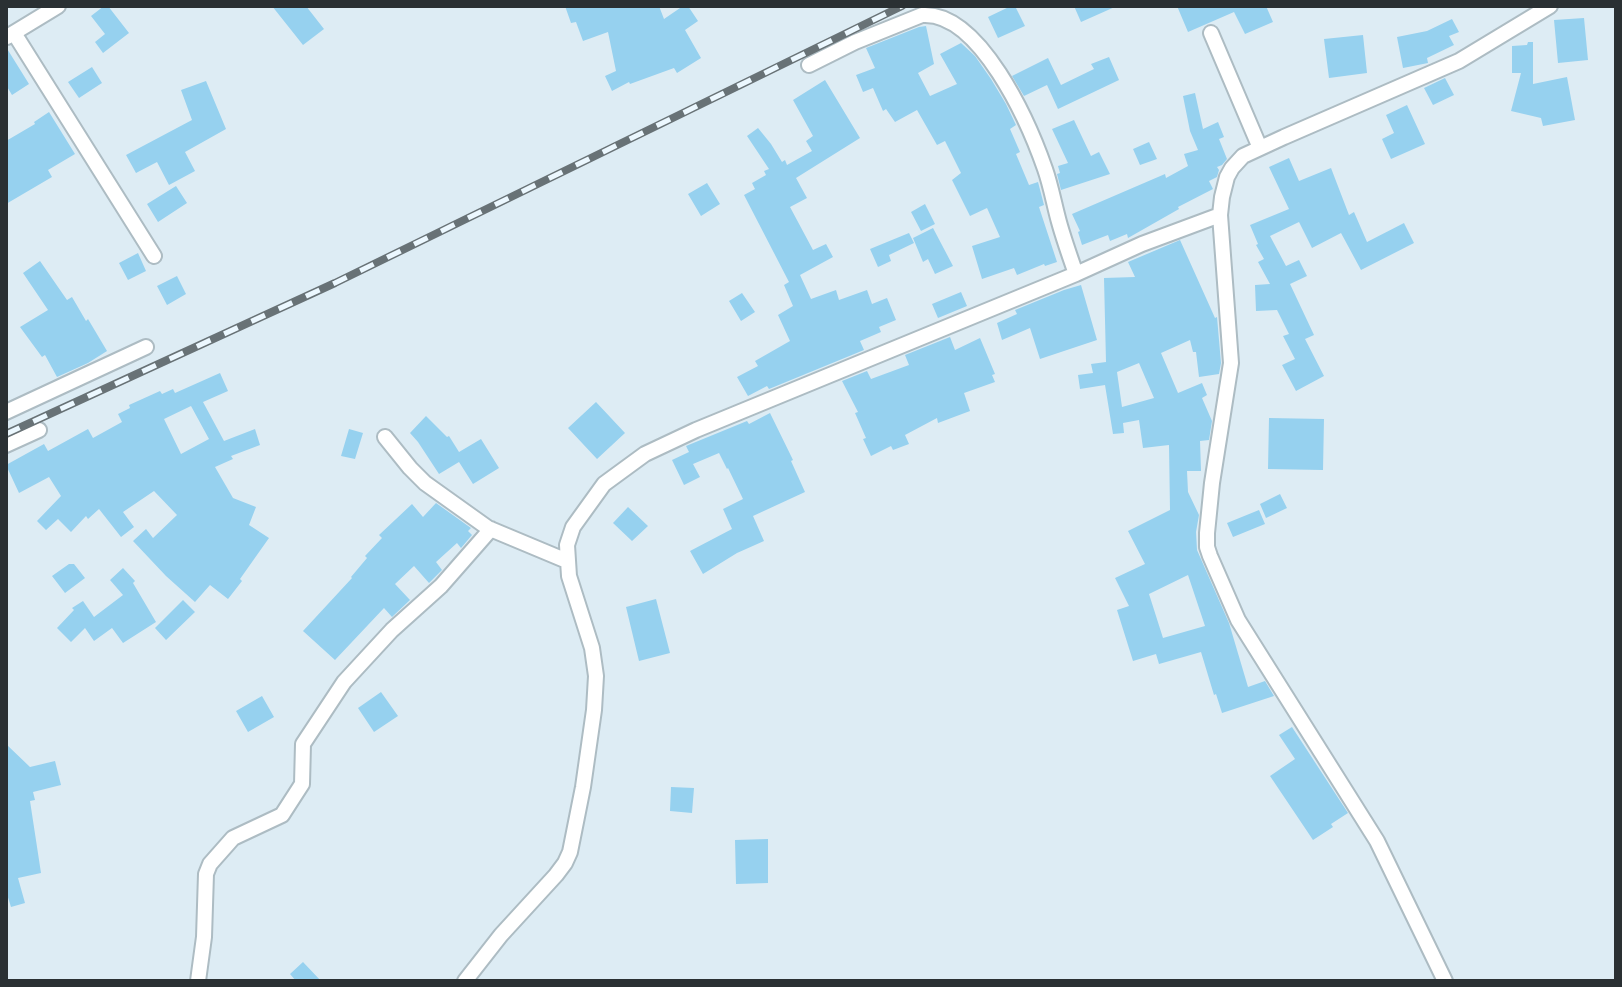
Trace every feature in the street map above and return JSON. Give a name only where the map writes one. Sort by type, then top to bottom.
[{"type":"street","points":[[58,6],[10,35],[154,256]]},
{"type":"street","points":[[1445,981],[1377,841],[1238,620],[1207,547],[1212,483],[1231,363],[1220,215],[1227,177],[1243,156],[1459,61],[1550,6]]},
{"type":"street","points":[[809,65],[855,42],[922,15],[932,14],[961,28],[996,66],[1023,115],[1046,170],[1076,274]]},
{"type":"street","points":[[1211,33],[1260,148]]},
{"type":"street","points":[[465,981],[501,935],[556,875],[570,852],[583,787],[596,676],[592,648],[569,576],[567,545],[573,527],[604,484],[645,454],[696,430],[1142,244],[1220,215]]},
{"type":"street","points":[[6,412],[146,347]]},
{"type":"street","points":[[6,445],[39,430]]},
{"type":"street","points":[[385,437],[425,483],[491,529],[567,561]]},
{"type":"street","points":[[198,981],[204,942],[206,874],[210,864],[227,842],[282,815],[302,784],[303,744],[344,682],[392,630],[441,586],[491,529]]},
{"type":"building","points":[[108,6],[129,33],[103,53],[95,42],[105,34],[91,16]]},
{"type":"building","points":[[272,6],[306,6],[324,29],[303,45]]},
{"type":"building","points":[[565,6],[659,6],[664,19],[688,6],[698,21],[685,30],[701,58],[677,73],[674,68],[629,82],[612,91],[605,76],[616,71],[608,32],[583,41],[576,22],[571,23]]},
{"type":"building","points":[[1015,6],[1025,26],[998,38],[988,17]]},
{"type":"building","points":[[1074,6],[1117,6],[1081,22]]},
{"type":"building","points":[[1177,6],[1266,6],[1273,22],[1245,34],[1234,12],[1188,32]]},
{"type":"building","points":[[1584,18],[1588,60],[1558,63],[1554,20]]},
{"type":"building","points":[[1452,19],[1459,32],[1449,36],[1454,45],[1427,58],[1428,63],[1403,68],[1397,37],[1427,31]]},
{"type":"building","points":[[926,26],[934,64],[918,73],[930,96],[957,84],[940,54],[961,43],[975,56],[1006,104],[1016,125],[1010,129],[1020,152],[1016,154],[1029,185],[1038,182],[1044,205],[1039,207],[1057,262],[1017,275],[1014,268],[982,279],[972,246],[1000,237],[987,208],[970,216],[952,180],[961,173],[945,141],[937,145],[917,110],[895,122],[886,109],[883,111],[873,88],[863,92],[856,75],[875,68],[866,48]]},
{"type":"building","points":[[1363,35],[1367,73],[1329,78],[1324,39]]},
{"type":"building","points":[[1533,42],[1533,84],[1567,77],[1575,120],[1543,126],[1541,118],[1511,111],[1521,73],[1512,73],[1512,46],[1527,45]]},
{"type":"building","points":[[6,47],[29,84],[12,95],[6,85]]},
{"type":"building","points":[[1109,57],[1119,80],[1058,109],[1047,85],[1024,96],[1012,76],[1048,58],[1061,85],[1094,69],[1091,64]]},
{"type":"building","points":[[92,67],[102,83],[79,98],[68,82]]},
{"type":"building","points":[[1445,78],[1454,95],[1433,105],[1424,88]]},
{"type":"building","points":[[825,80],[860,138],[796,178],[807,198],[790,207],[813,250],[826,244],[833,257],[800,275],[811,299],[836,290],[839,300],[867,290],[872,304],[887,298],[896,320],[879,327],[881,332],[860,341],[864,350],[748,396],[737,377],[758,366],[755,361],[790,341],[778,315],[793,306],[784,285],[789,282],[744,195],[755,189],[752,183],[766,175],[764,171],[769,169],[747,136],[758,128],[787,165],[812,151],[806,141],[813,136],[793,100]]},
{"type":"building","points":[[206,81],[226,129],[185,152],[195,171],[169,185],[157,162],[136,173],[126,155],[192,120],[181,90]]},
{"type":"building","points":[[1195,93],[1203,129],[1218,122],[1224,137],[1219,139],[1227,159],[1217,167],[1217,177],[1209,181],[1213,189],[1128,238],[1127,234],[1110,241],[1108,235],[1082,245],[1072,214],[1165,174],[1166,178],[1188,166],[1184,154],[1198,150],[1190,131],[1183,96]]},
{"type":"building","points":[[1407,105],[1425,144],[1391,159],[1382,139],[1394,133],[1386,115]]},
{"type":"building","points":[[49,112],[75,154],[48,170],[52,177],[6,204],[6,141]]},
{"type":"building","points":[[1074,120],[1091,156],[1099,152],[1110,174],[1061,190],[1058,166],[1068,163],[1052,129]]},
{"type":"building","points":[[1149,142],[1157,159],[1140,165],[1133,149]]},
{"type":"building","points":[[1289,158],[1299,181],[1331,168],[1349,215],[1354,212],[1367,242],[1404,223],[1414,243],[1361,270],[1341,233],[1312,248],[1299,222],[1270,236],[1286,266],[1299,260],[1307,276],[1290,284],[1314,335],[1305,339],[1324,376],[1296,391],[1282,365],[1295,359],[1283,336],[1289,334],[1277,310],[1256,311],[1255,285],[1270,284],[1258,262],[1264,259],[1250,225],[1289,209],[1269,167]]},
{"type":"building","points":[[707,183],[720,204],[701,216],[688,194]]},
{"type":"building","points":[[176,186],[187,203],[158,222],[147,204]]},
{"type":"building","points":[[925,204],[935,224],[921,231],[911,212]]},
{"type":"building","points":[[933,228],[953,266],[935,274],[928,259],[923,262],[913,238]]},
{"type":"building","points":[[909,233],[914,243],[889,255],[891,261],[878,267],[870,249]]},
{"type":"building","points":[[1180,240],[1217,317],[1219,374],[1199,377],[1196,352],[1193,352],[1190,340],[1161,353],[1178,393],[1202,383],[1207,395],[1202,398],[1212,421],[1209,440],[1200,441],[1201,471],[1187,471],[1188,492],[1199,515],[1197,550],[1229,623],[1248,687],[1265,681],[1274,696],[1222,713],[1201,652],[1159,664],[1156,654],[1133,661],[1117,610],[1129,606],[1115,578],[1145,564],[1128,531],[1170,510],[1169,445],[1143,448],[1139,420],[1123,423],[1124,433],[1113,434],[1105,385],[1080,389],[1078,375],[1093,373],[1091,364],[1106,362],[1104,278],[1135,277],[1128,262]],"holes":[[[1139,363],[1154,398],[1122,407],[1117,372]],[[1188,575],[1205,626],[1163,638],[1149,594]]]},
{"type":"building","points":[[138,253],[146,271],[128,280],[119,263]]},
{"type":"building","points":[[40,261],[67,300],[72,297],[107,351],[57,377],[45,355],[42,357],[20,327],[48,310],[23,273]]},
{"type":"building","points":[[177,276],[186,294],[167,305],[157,286]]},
{"type":"building","points":[[1081,285],[1097,340],[1040,359],[1030,328],[1002,340],[997,323],[1017,314],[1015,310]]},
{"type":"building","points":[[961,292],[967,306],[938,318],[932,304]]},
{"type":"building","points":[[742,293],[755,312],[741,321],[729,301]]},
{"type":"building","points":[[950,337],[955,350],[980,338],[995,374],[992,375],[995,382],[964,393],[970,411],[938,423],[937,418],[905,435],[909,444],[893,450],[891,446],[871,456],[855,413],[858,412],[842,381],[867,371],[871,379],[909,365],[905,355]]},
{"type":"building","points":[[220,373],[228,391],[203,402],[224,441],[255,429],[260,445],[231,456],[233,459],[215,467],[233,498],[256,507],[249,525],[269,538],[228,599],[210,585],[195,602],[133,541],[146,529],[153,538],[177,515],[154,491],[123,512],[134,527],[121,537],[99,509],[88,519],[86,516],[71,532],[58,519],[46,530],[37,521],[61,496],[49,477],[19,493],[6,465],[44,444],[48,451],[88,429],[93,438],[122,422],[118,414],[130,408],[129,405],[160,391],[162,394],[173,389],[175,393]],"holes":[[[191,406],[209,439],[181,454],[164,419]]]},
{"type":"building","points":[[596,402],[625,433],[597,459],[568,428]]},
{"type":"building","points":[[770,413],[805,492],[753,516],[764,541],[703,574],[690,551],[732,529],[723,509],[743,499],[719,453],[693,464],[700,477],[684,485],[672,460],[689,452],[686,446],[747,421],[749,424]]},
{"type":"building","points":[[426,416],[449,436],[459,452],[481,439],[499,468],[473,484],[459,462],[439,474],[410,433]]},
{"type":"building","points":[[1269,418],[1324,419],[1323,470],[1268,469]]},
{"type":"building","points":[[349,429],[363,433],[355,459],[341,456]]},
{"type":"building","points":[[1280,494],[1287,508],[1266,518],[1260,504]]},
{"type":"building","points":[[436,503],[471,528],[468,531],[472,535],[461,548],[457,543],[436,562],[442,570],[429,583],[414,566],[395,584],[410,600],[392,617],[384,608],[335,660],[303,631],[352,578],[367,558],[365,556],[382,538],[379,535],[412,504],[423,517]]},
{"type":"building","points":[[628,507],[648,526],[632,541],[613,523]]},
{"type":"building","points":[[1259,510],[1265,524],[1233,537],[1227,523]]},
{"type":"building","points":[[74,564],[85,578],[65,593],[52,576]]},
{"type":"building","points":[[123,568],[135,581],[133,583],[156,622],[123,643],[112,628],[94,641],[85,628],[71,642],[57,628],[74,610],[72,608],[83,601],[94,617],[123,595],[110,580]]},
{"type":"building","points":[[656,599],[670,653],[639,661],[626,607]]},
{"type":"building","points":[[183,600],[195,612],[166,640],[155,628]]},
{"type":"building","points":[[381,692],[398,716],[374,732],[358,708]]},
{"type":"building","points":[[262,696],[274,717],[248,732],[236,711]]},
{"type":"building","points":[[1292,727],[1348,813],[1313,840],[1270,776],[1295,759],[1279,735]]},
{"type":"building","points":[[6,744],[30,767],[55,761],[61,785],[33,792],[35,800],[30,801],[41,873],[18,878],[25,903],[11,907],[6,891]]},
{"type":"building","points":[[671,787],[694,788],[692,813],[670,811]]},
{"type":"building","points":[[768,839],[768,883],[736,884],[735,840]]},
{"type":"building","points":[[303,962],[321,981],[296,981],[290,974]]},
{"type":"railway","points":[[6,434],[335,283],[902,6]]}]
